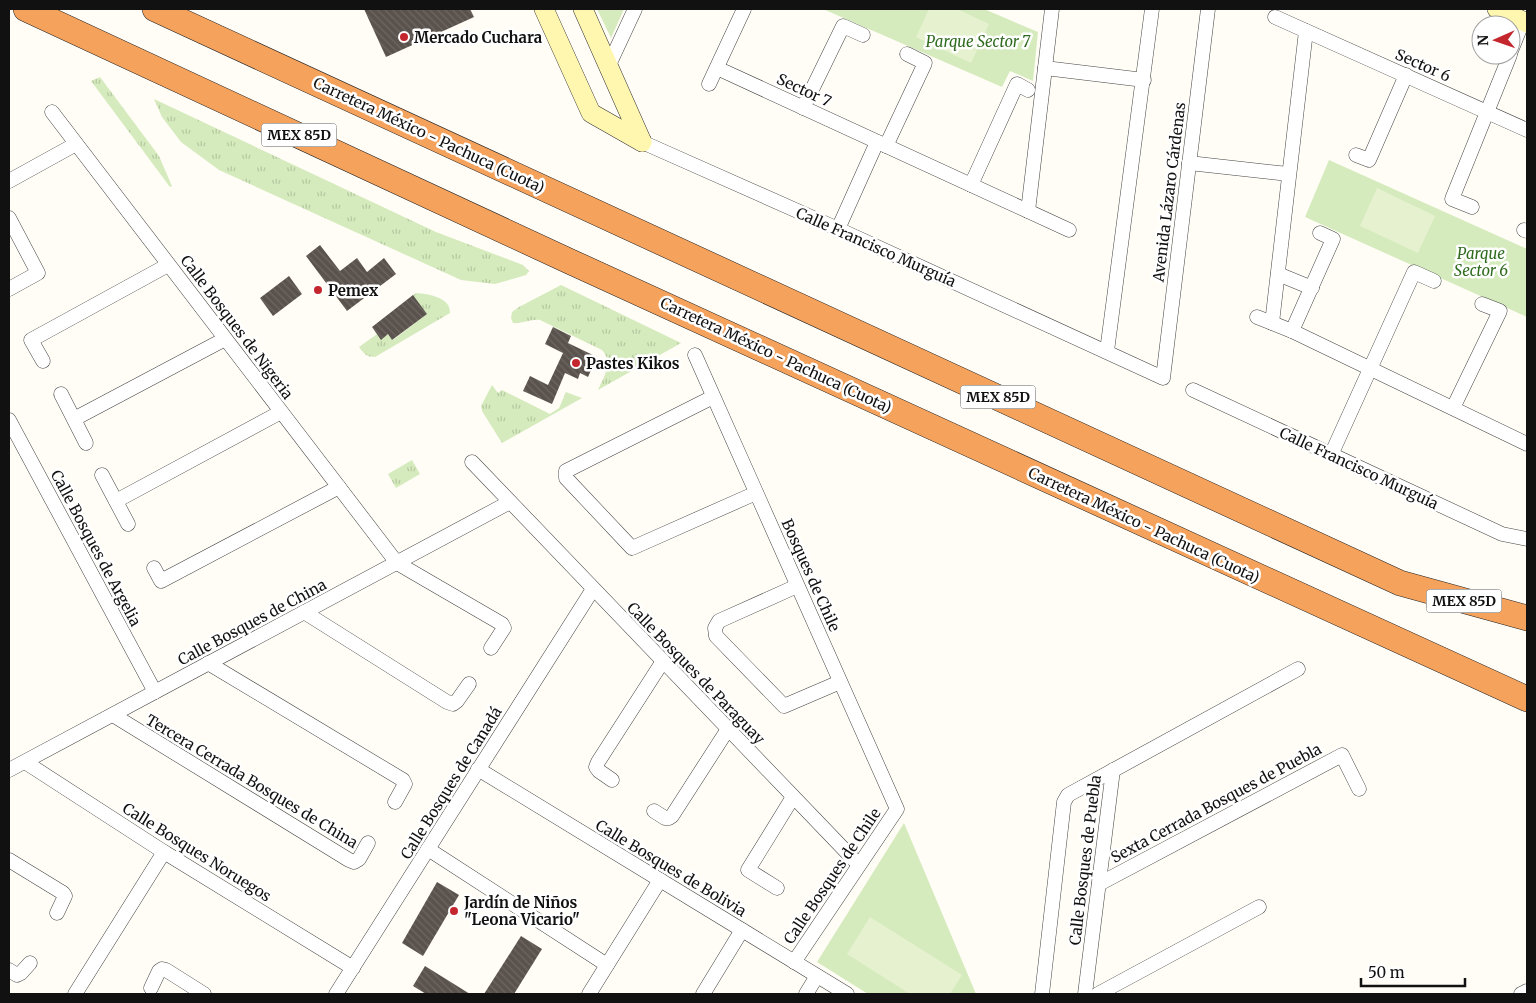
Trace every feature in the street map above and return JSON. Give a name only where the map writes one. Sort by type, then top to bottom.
[{"type":"highway","name":"Carretera México - Pachuca (Cuota)","points":[[26,9],[1527,700]]},
{"type":"highway","name":"Carretera México - Pachuca (Cuota)","points":[[155,9],[1400,582],[1527,618]]},
{"type":"street","name":"Calle Francisco Murguía","points":[[544,9],[591,113],[642,142],[838,229],[1163,378]]},
{"type":"street","points":[[583,9],[642,142]]},
{"type":"street","points":[[608,67],[635,9]]},
{"type":"street","points":[[709,84],[744,9]]},
{"type":"street","points":[[1028,211],[1052,9]]},
{"type":"street","points":[[1107,351],[1152,9]]},
{"type":"street","name":"Avenida Lázaro Cárdenas","points":[[1163,378],[1208,9]]},
{"type":"street","points":[[1497,9],[1525,22]]},
{"type":"street","name":"Sector 6","points":[[1275,17],[1527,130]]},
{"type":"street","points":[[803,108],[843,26],[863,35]]},
{"type":"street","points":[[1272,323],[1306,31]]},
{"type":"street","points":[[838,229],[925,63],[908,54]]},
{"type":"street","points":[[1472,207],[1452,199],[1506,65]]},
{"type":"street","name":"Sector 7","points":[[716,68],[1069,230]]},
{"type":"street","points":[[1045,68],[1144,80]]},
{"type":"street","points":[[1356,155],[1369,160],[1406,76]]},
{"type":"street","points":[[971,185],[1016,84],[1028,90]]},
{"type":"street","name":"Calle Bosques de Nigeria","points":[[52,112],[397,563]]},
{"type":"street","points":[[9,181],[76,144]]},
{"type":"street","points":[[1189,163],[1288,174]]},
{"type":"street","points":[[9,218],[38,273],[9,289]]},
{"type":"street","points":[[1292,331],[1333,239],[1320,233]]},
{"type":"street","points":[[43,361],[32,340],[168,264]]},
{"type":"street","points":[[1330,455],[1414,272],[1434,281]]},
{"type":"street","points":[[1278,274],[1312,288]]},
{"type":"street","points":[[1453,408],[1500,311],[1482,304]]},
{"type":"street","points":[[1257,317],[1292,331],[1527,444]]},
{"type":"street","points":[[74,419],[225,339]]},
{"type":"street","name":"Bosques de Chile","points":[[694,355],[897,809]]},
{"type":"street","name":"Calle Francisco Murguía","points":[[1193,390],[1502,534],[1527,539]]},
{"type":"street","points":[[61,394],[86,443]]},
{"type":"street","points":[[713,396],[566,471],[566,478],[632,548],[756,493]]},
{"type":"street","points":[[116,501],[281,412]]},
{"type":"street","name":"Calle Bosques de Argelia","points":[[9,421],[155,692]]},
{"type":"street","name":"Calle Bosques de Paraguay","points":[[472,462],[859,865]]},
{"type":"street","points":[[102,475],[128,524]]},
{"type":"street","points":[[154,568],[161,581],[339,487]]},
{"type":"street","name":"Calle Bosques de China","points":[[9,770],[510,502]]},
{"type":"street","points":[[397,563],[502,624],[504,628],[491,648]]},
{"type":"street","points":[[798,586],[719,621],[715,628],[716,636],[784,706],[840,682]]},
{"type":"street","name":"Calle Bosques de Canadá","points":[[336,994],[593,589]]},
{"type":"street","points":[[304,612],[447,702],[453,704],[457,702],[469,684]]},
{"type":"street","points":[[612,780],[599,771],[596,767],[598,762],[663,661]]},
{"type":"street","points":[[208,663],[403,780],[404,787],[394,802]]},
{"type":"street","points":[[1113,770],[1298,669]]},
{"type":"street","name":"Tercera Cerrada Bosques de China","points":[[112,715],[349,860],[354,862],[359,859],[368,843]]},
{"type":"street","points":[[654,811],[665,818],[672,816],[728,729]]},
{"type":"street","name":"Sexta Cerrada Bosques de Puebla","points":[[1099,884],[1342,755],[1360,789]]},
{"type":"street","name":"Calle Bosques Noruegos","points":[[25,762],[164,852],[353,968]]},
{"type":"street","name":"Calle Bosques de Bolivia","points":[[478,770],[847,994]]},
{"type":"street","name":"Calle Bosques de Puebla","points":[[1085,994],[1113,770]]},
{"type":"street","name":"Calle Bosques de Puebla","points":[[1042,994],[1064,802],[1068,795],[1113,770]]},
{"type":"street","points":[[777,888],[748,870],[793,797]]},
{"type":"street","name":"Calle Bosques de Chile","points":[[794,962],[897,809]]},
{"type":"street","points":[[428,849],[607,965]]},
{"type":"street","points":[[75,994],[164,852]]},
{"type":"street","points":[[9,860],[63,893],[65,899],[57,913]]},
{"type":"street","points":[[589,994],[660,880]]},
{"type":"street","points":[[1098,994],[1259,907]]},
{"type":"street","points":[[703,994],[742,930]]},
{"type":"street","points":[[9,970],[17,975],[30,964]]},
{"type":"street","points":[[151,988],[159,971],[162,969],[204,994]]},
{"type":"street","points":[[806,994],[817,976]]},
{"type":"street","points":[[1521,994],[1527,991]]},
{"type":"green space","points":[[597,9],[624,9],[611,38]]},
{"type":"green space","name":"Parque Sector 7","points":[[823,9],[984,9],[1038,32],[1033,81],[1010,71],[1002,87]]},
{"type":"green space","points":[[929,9],[957,9],[989,24],[971,63],[916,37]]},
{"type":"green space","points":[[100,77],[159,156],[172,186],[170,187],[91,81]]},
{"type":"green space","points":[[154,99],[436,232],[523,265],[529,271],[526,275],[495,284],[461,280],[219,170],[181,142],[162,117]]},
{"type":"green space","name":"Parque Sector 6","points":[[1329,160],[1527,249],[1527,317],[1305,217]]},
{"type":"green space","points":[[1377,188],[1435,216],[1418,253],[1360,226]]},
{"type":"green space","points":[[561,285],[681,343],[598,390],[608,365],[606,355],[602,350],[540,320],[513,323],[511,318],[512,312],[519,307]]},
{"type":"green space","points":[[416,293],[438,297],[447,303],[450,313],[375,357],[364,353],[359,347],[377,334],[381,339],[388,334],[393,340],[414,324],[418,302],[413,295]]},
{"type":"green space","points":[[492,385],[498,393],[502,390],[550,414],[559,408],[566,392],[582,398],[502,443],[482,411],[481,406]]},
{"type":"green space","points":[[412,460],[420,474],[396,488],[388,474]]},
{"type":"green space","points":[[904,823],[976,994],[868,994],[817,962]]},
{"type":"green space","points":[[870,917],[962,975],[950,994],[910,994],[847,954]]},
{"type":"building","name":"Mercado Cuchara","points":[[364,9],[470,9],[474,17],[386,57]]},
{"type":"building","points":[[320,245],[340,271],[357,258],[367,272],[384,258],[396,274],[347,311],[306,256]]},
{"type":"building","points":[[289,276],[302,294],[273,316],[260,298]]},
{"type":"building","points":[[413,295],[427,314],[392,340],[388,334],[381,340],[372,327]]},
{"type":"building","points":[[553,327],[571,336],[568,343],[597,357],[588,377],[580,373],[578,379],[565,373],[552,404],[523,391],[530,376],[548,385],[563,353],[545,344]]},
{"type":"building","points":[[437,882],[459,895],[423,956],[402,943]]},
{"type":"building","points":[[521,936],[542,949],[514,994],[484,994]]},
{"type":"building","points":[[425,966],[470,994],[426,994],[413,986]]},
{"type":"place","name":"Mercado Cuchara","points":[[404,37]]},
{"type":"place","name":"Pemex","points":[[318,290]]},
{"type":"place","name":"Pastes Kikos","points":[[576,363]]},
{"type":"place","name":"Jardín de Niños \"Leona Vicario\"","points":[[454,911]]}]
